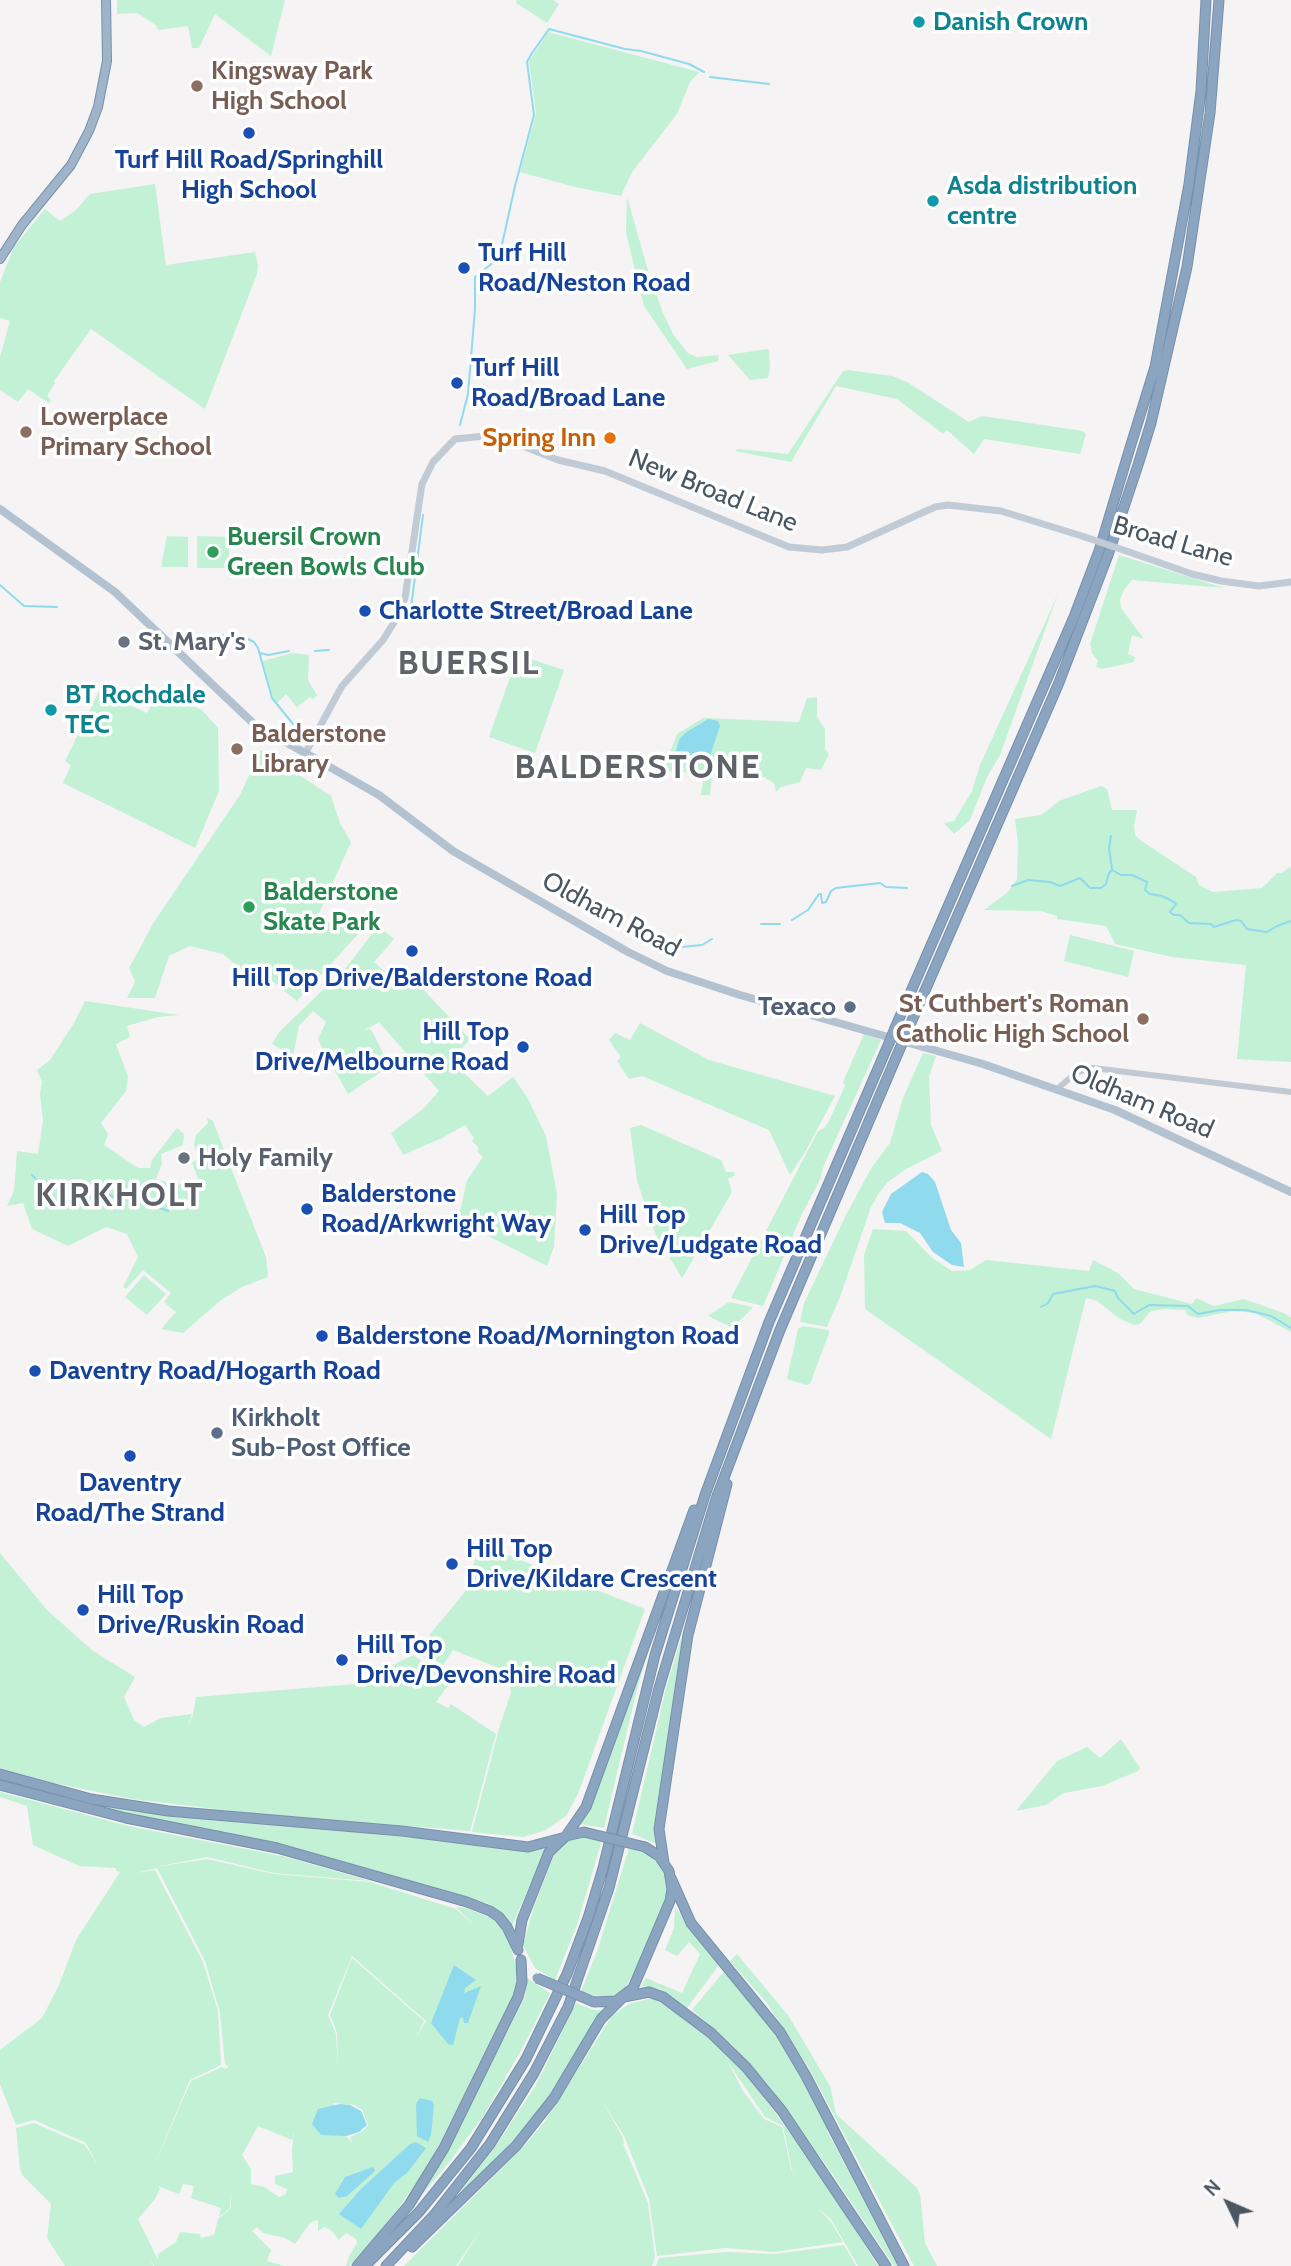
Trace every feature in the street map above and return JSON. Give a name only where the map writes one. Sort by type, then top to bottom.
[{"type":"highway","points":[[0,259],[22,225],[67,171],[89,131],[98,107],[107,61],[106,0]]},
{"type":"highway","points":[[358,2266],[409,2205],[444,2148],[518,1997],[523,1982],[520,1955],[522,1920],[547,1856],[586,1807],[700,1494],[801,1246],[1074,617],[1098,551],[1154,367],[1189,184],[1201,91],[1206,0]]},
{"type":"highway","points":[[386,2266],[435,2214],[489,2144],[534,2073],[568,2007],[609,1888],[686,1591],[742,1425],[779,1330],[1058,685],[1108,555],[1142,454],[1187,267],[1210,113],[1219,0]]},
{"type":"highway","points":[[365,2266],[419,2212],[471,2148],[526,2059],[567,1974],[588,1919],[603,1868],[655,1655],[690,1540],[739,1400]]},
{"type":"highway","points":[[664,1863],[659,1829],[688,1635],[742,1425]]},
{"type":"highway","points":[[0,1774],[90,1799],[168,1811],[426,1834],[528,1847],[584,1832],[645,1847],[664,1863],[685,1912],[700,1936],[780,2032],[806,2076],[904,2266]]},
{"type":"highway","points":[[0,1785],[126,1818],[277,1848],[467,1902],[499,1917],[507,1927],[520,1955],[537,1978],[594,2002],[611,2003],[649,1992],[663,1997],[699,2024],[746,2067],[782,2111],[886,2266]]},
{"type":"highway","points":[[391,2266],[457,2206],[516,2146],[554,2098],[601,2019],[636,1983],[669,1905],[672,1893],[671,1878]]},
{"type":"main road","name":"New Broad Lane","points":[[306,751],[342,686],[383,640],[398,617],[405,598],[422,484],[433,462],[455,439],[495,435],[558,460],[605,471],[789,547],[821,550],[847,547],[935,507],[947,505],[1001,511],[1085,537]]},
{"type":"main road","name":"Oldham Road","points":[[0,509],[116,592],[254,724],[380,795],[453,851],[599,936],[664,970],[1057,1089],[1156,1128],[1291,1192]]},
{"type":"main road","name":"Broad Lane","points":[[1085,537],[1192,574],[1221,581],[1259,586],[1291,582]]},
{"type":"street","points":[[1057,1089],[1077,1072],[1093,1068],[1291,1092]]},
{"type":"green space","points":[[117,0],[285,0],[271,56],[215,14],[199,48],[192,48],[188,26],[158,30],[157,26],[137,13],[117,14]]},
{"type":"green space","points":[[517,0],[553,0],[559,4],[547,23],[516,3]]},
{"type":"green space","points":[[548,32],[699,72],[690,82],[677,114],[632,172],[621,196],[520,172],[536,114],[529,61]]},
{"type":"green space","points":[[155,184],[166,265],[255,252],[258,265],[257,274],[205,409],[91,329],[54,381],[47,396],[51,400],[49,403],[28,389],[18,402],[0,390],[0,357],[10,321],[0,318],[0,282],[14,247],[45,209],[60,221],[75,211],[90,194]]},
{"type":"green space","points":[[627,197],[650,277],[673,334],[688,353],[697,357],[719,355],[718,361],[687,369],[644,306],[626,233]]},
{"type":"green space","points":[[767,349],[770,369],[768,378],[750,380],[728,355]]},
{"type":"green space","points":[[843,371],[892,376],[907,382],[969,422],[982,416],[1083,431],[1086,434],[1080,454],[984,439],[974,454],[947,430],[943,434],[897,399],[836,386],[791,462],[735,451],[738,449],[788,454]]},
{"type":"green space","name":"Buersil Crown Green Bowls Club","points":[[167,536],[188,537],[188,567],[161,567]]},
{"type":"green space","name":"Buersil Crown Green Bowls Club","points":[[197,536],[229,537],[229,568],[197,568]]},
{"type":"green space","points":[[1119,555],[1224,588],[1132,580],[1123,591],[1121,608],[1144,639],[1132,635],[1128,654],[1135,657],[1134,662],[1102,669],[1096,667],[1098,661],[1090,644]]},
{"type":"green space","points":[[1058,594],[1000,755],[987,777],[970,820],[954,834],[944,823],[954,821],[972,791],[980,765]]},
{"type":"green space","points":[[292,653],[309,655],[308,680],[317,695],[297,707],[286,694],[277,703],[272,698],[263,661]]},
{"type":"green space","points":[[518,655],[564,670],[535,753],[489,737]]},
{"type":"green space","points":[[99,691],[147,713],[159,691],[202,710],[218,728],[219,791],[195,848],[63,783],[71,765],[65,761]]},
{"type":"green space","points":[[817,697],[817,717],[825,729],[825,749],[829,754],[821,770],[806,768],[800,782],[781,787],[776,792],[774,783],[764,777],[750,779],[712,775],[710,795],[701,795],[704,774],[663,771],[677,734],[703,718],[799,722],[807,698]]},
{"type":"green space","points":[[261,750],[331,796],[340,823],[351,842],[317,918],[359,933],[297,1001],[275,983],[246,973],[223,954],[190,946],[169,956],[155,998],[127,998],[135,982],[129,968],[154,922],[240,795]]},
{"type":"green space","points":[[1101,786],[1107,789],[1112,810],[1137,810],[1134,826],[1135,835],[1140,840],[1196,877],[1199,885],[1213,892],[1262,888],[1277,873],[1291,867],[1291,1062],[1237,1059],[1246,965],[1172,957],[1115,944],[1106,926],[1057,919],[1057,916],[1041,911],[984,910],[1008,892],[1017,879],[1018,844],[1015,819],[1041,815],[1059,801]]},
{"type":"green space","points":[[378,926],[394,939],[374,962],[390,976],[402,967],[470,1039],[451,1061],[488,1096],[513,1077],[527,1097],[546,1136],[557,1194],[554,1247],[547,1266],[469,1226],[462,1224],[447,1227],[449,1220],[458,1221],[467,1180],[483,1157],[477,1151],[479,1148],[472,1141],[474,1138],[465,1125],[403,1155],[391,1133],[423,1109],[439,1091],[379,1022],[363,1031],[372,1031],[385,1057],[385,1069],[348,1094],[331,1064],[333,1050],[325,1054],[318,1039],[326,1022],[313,1011],[299,1026],[293,1056],[272,1044],[280,1031],[346,968]]},
{"type":"green space","points":[[1070,935],[1134,951],[1128,977],[1064,961]]},
{"type":"green space","points":[[85,1001],[179,1015],[158,1017],[127,1026],[130,1037],[116,1044],[128,1077],[126,1091],[101,1123],[108,1134],[104,1145],[138,1168],[150,1168],[152,1160],[177,1128],[184,1134],[183,1145],[161,1154],[162,1164],[156,1179],[174,1185],[185,1184],[198,1178],[192,1163],[198,1158],[194,1144],[196,1135],[208,1123],[207,1118],[213,1121],[227,1158],[222,1168],[229,1163],[266,1257],[268,1277],[242,1287],[221,1300],[183,1333],[161,1329],[176,1312],[164,1302],[171,1293],[143,1270],[126,1289],[123,1287],[138,1257],[127,1234],[106,1227],[68,1246],[32,1229],[23,1203],[7,1206],[14,1191],[17,1151],[38,1154],[43,1121],[40,1093],[42,1082],[37,1070],[50,1060]]},
{"type":"green space","points":[[640,1023],[709,1060],[835,1096],[790,1175],[769,1130],[642,1076],[629,1079],[617,1061],[621,1057],[609,1040],[615,1033],[630,1040]]},
{"type":"green space","points":[[864,1034],[881,1040],[763,1306],[731,1298],[818,1131],[828,1123]]},
{"type":"green space","points":[[923,1053],[936,1056],[929,1077],[931,1125],[942,1151],[906,1169],[888,1182],[879,1193],[871,1207],[827,1327],[800,1322],[804,1303],[848,1211],[872,1167],[890,1143],[903,1098]]},
{"type":"green space","points":[[641,1125],[721,1160],[726,1172],[734,1172],[735,1175],[728,1179],[732,1192],[682,1278],[655,1233],[637,1181],[630,1128]]},
{"type":"green space","points":[[873,1229],[906,1231],[931,1257],[952,1271],[970,1270],[986,1260],[1089,1271],[1093,1260],[1118,1273],[1134,1289],[1192,1304],[1196,1298],[1214,1306],[1244,1299],[1286,1314],[1291,1318],[1291,1332],[1255,1313],[1233,1311],[1198,1318],[1187,1315],[1185,1310],[1165,1309],[1151,1311],[1140,1324],[1134,1325],[1120,1319],[1097,1301],[1086,1298],[1051,1439],[865,1309],[864,1255]]},
{"type":"green space","points":[[144,1275],[166,1294],[147,1315],[125,1297]]},
{"type":"green space","points":[[729,1302],[753,1307],[733,1328],[708,1316]]},
{"type":"green space","points":[[803,1326],[828,1330],[829,1333],[810,1384],[806,1385],[787,1379],[798,1329]]},
{"type":"green space","points":[[480,1544],[645,1609],[578,1794],[566,1816],[544,1831],[523,1837],[472,1832],[511,1693],[507,1671],[453,1650],[441,1668],[416,1651],[465,1592]]},
{"type":"green space","points":[[0,1553],[47,1610],[93,1651],[135,1677],[124,1697],[134,1720],[144,1727],[161,1718],[192,1714],[187,1726],[193,1715],[196,1697],[356,1684],[413,1655],[449,1684],[436,1702],[448,1708],[451,1704],[496,1734],[470,1831],[248,1813],[132,1799],[49,1782],[0,1768]]},
{"type":"green space","points":[[692,1603],[666,1746],[657,1844],[632,1834],[666,1688]]},
{"type":"green space","points":[[652,1639],[637,1689],[604,1828],[579,1824]]},
{"type":"green space","points":[[1121,1739],[1140,1768],[1138,1771],[1102,1786],[1064,1793],[1046,1805],[1016,1811],[1057,1761],[1087,1747],[1100,1758]]},
{"type":"green space","points":[[33,1788],[139,1811],[209,1820],[413,1836],[513,1850],[546,1848],[512,1926],[505,1915],[487,1903],[258,1839],[157,1822],[38,1793]]},
{"type":"green space","points":[[0,1792],[128,1826],[286,1857],[370,1881],[274,1873],[207,1857],[156,1867],[207,1859],[274,1874],[370,1882],[456,1909],[476,1927],[456,1907],[491,1918],[502,1927],[510,1944],[518,1986],[423,2174],[382,2231],[349,2266],[346,2266],[357,2243],[356,2239],[346,2233],[339,2240],[332,2231],[324,2227],[318,2231],[316,2220],[310,2223],[295,2244],[285,2238],[263,2233],[257,2227],[252,2231],[271,2250],[267,2261],[285,2266],[154,2266],[150,2259],[153,2266],[65,2266],[47,2238],[51,2204],[23,2176],[20,2169],[16,2128],[34,2123],[85,2145],[98,2166],[86,2143],[34,2120],[16,2125],[0,2084],[0,2050],[42,2018],[59,1985],[76,1940],[120,1872],[116,1871],[116,1868],[79,1866],[33,1845],[27,1806],[0,1797]],"holes":[[[157,1868],[205,1961],[220,2013],[225,2064],[229,2067],[222,2067],[191,2081],[152,2170],[190,2080],[221,2065],[218,2011],[203,1962],[155,1870],[136,1873]],[[352,1956],[426,2021],[416,2038],[424,2021],[352,1958],[330,2015],[337,2033],[338,2069],[336,2034],[328,2015]],[[333,2103],[355,2105],[362,2110],[368,2125],[363,2131],[350,2137],[353,2143],[347,2137]],[[258,2126],[292,2140],[294,2132],[293,2172],[275,2176],[275,2184],[287,2189],[286,2194],[279,2197],[264,2187],[251,2184],[251,2169],[242,2155]],[[183,2184],[194,2186],[191,2198],[221,2208],[219,2217],[230,2208],[231,2191],[231,2208],[218,2219],[214,2235],[201,2238],[200,2234],[180,2232],[176,2242],[158,2254],[158,2260],[138,2219],[155,2199],[160,2189],[158,2186],[179,2194]]]},
{"type":"green space","points":[[591,1837],[602,1840],[577,1925],[555,1980],[535,1968],[523,1945],[556,1850],[572,1838]]},
{"type":"green space","points":[[629,1848],[650,1855],[661,1867],[667,1882],[667,1895],[650,1940],[624,1991],[609,1998],[593,1995],[581,1991],[597,1952]]},
{"type":"green space","points":[[675,1907],[719,1965],[687,2008],[661,1989],[641,1986],[646,1978],[682,1993],[700,1954],[689,1942],[677,1956],[665,1950],[674,1928]]},
{"type":"green space","points":[[737,1954],[788,2015],[830,2086],[836,2114],[917,2188],[920,2194],[925,2243],[937,2266],[914,2266],[811,2072],[767,2003],[730,1961]]},
{"type":"green space","points":[[725,1970],[764,2017],[796,2066],[830,2128],[827,2131],[899,2266],[894,2266],[767,2083],[735,2048],[692,2010]]},
{"type":"green space","points":[[527,1978],[550,1993],[522,2049],[484,2115],[401,2220],[445,2156],[525,1997]]},
{"type":"green space","points":[[652,1998],[674,2010],[721,2048],[748,2077],[816,2167],[878,2266],[858,2266],[831,2219],[819,2209],[843,2242],[774,2252],[726,2248],[657,2256],[649,2199],[624,2136],[601,2099],[622,2136],[648,2203],[655,2257],[652,2266],[458,2266],[481,2230],[456,2266],[404,2266],[525,2145],[545,2121],[612,2016],[629,2004]],"holes":[[[728,2062],[765,2117],[783,2126],[792,2170],[805,2190],[791,2169],[782,2127],[764,2119],[743,2091]]]},
{"type":"green space","points":[[576,2003],[594,2010],[605,2010],[555,2091],[518,2138],[440,2218],[495,2147],[536,2085]]},
{"type":"green space","points":[[844,2245],[856,2266],[656,2266],[659,2258],[727,2252],[774,2254]]},
{"type":"water","points":[[708,719],[718,721],[720,726],[710,756],[681,760],[675,755],[679,740],[685,733]]},
{"type":"water","points":[[922,1172],[935,1182],[951,1230],[961,1243],[964,1267],[952,1265],[933,1252],[920,1233],[900,1223],[885,1223],[882,1212],[891,1194]]},
{"type":"water","points":[[454,1965],[476,1980],[465,1988],[464,1993],[481,1986],[468,2023],[464,2023],[463,2018],[460,2018],[453,2045],[448,2044],[431,2023]]},
{"type":"water","points":[[420,2098],[432,2101],[434,2105],[428,2142],[417,2136],[416,2104]]},
{"type":"water","points":[[340,2104],[350,2105],[361,2111],[367,2125],[359,2132],[346,2136],[321,2135],[312,2124],[318,2109]]},
{"type":"water","points":[[416,2142],[426,2148],[408,2172],[394,2183],[361,2229],[339,2214],[361,2189],[410,2144]]},
{"type":"water","points":[[373,2167],[374,2172],[347,2196],[339,2198],[335,2194],[345,2177]]},
{"type":"waterway","points":[[460,425],[468,394],[475,277],[499,258],[534,115],[527,62],[532,53],[549,29],[689,64],[704,72]]},
{"type":"waterway","points":[[710,77],[769,84]]},
{"type":"waterway","points":[[410,615],[423,515]]},
{"type":"waterway","points":[[0,585],[24,606],[57,607]]},
{"type":"waterway","points":[[217,635],[242,636],[254,642],[272,698],[306,740]]},
{"type":"waterway","points":[[315,651],[329,650]]},
{"type":"waterway","points":[[260,653],[268,655],[289,651]]},
{"type":"waterway","points":[[1111,836],[1109,848],[1112,869]]},
{"type":"waterway","points":[[1012,886],[1028,880],[1060,886],[1080,878],[1090,888],[1101,888],[1106,884],[1112,870],[1147,882],[1145,890],[1174,902],[1176,904],[1170,912],[1180,915],[1189,923],[1211,924],[1214,927],[1236,920],[1241,921],[1247,929],[1267,932],[1291,921]]},
{"type":"waterway","points":[[792,920],[808,910],[819,894],[822,903],[826,902],[831,891],[836,888],[880,883],[886,887],[907,888]]},
{"type":"waterway","points":[[761,924],[780,924]]},
{"type":"waterway","points":[[671,948],[702,945],[712,939]]},
{"type":"waterway","points":[[32,1175],[43,1186],[66,1185],[85,1191],[100,1191],[168,1211]]},
{"type":"waterway","points":[[1041,1307],[1048,1303],[1053,1294],[1095,1286],[1115,1291],[1118,1298],[1134,1314],[1149,1305],[1188,1306],[1198,1314],[1220,1310],[1246,1310],[1271,1316],[1291,1328]]},
{"type":"place","name":"Danish Crown","points":[[919,22]]},
{"type":"place","name":"Kingsway Park High School","points":[[197,86]]},
{"type":"place","name":"Turf Hill Road/Springhill High School","points":[[249,133]]},
{"type":"place","name":"Asda distribution centre","points":[[933,201]]},
{"type":"place","name":"Turf Hill Road/Neston Road","points":[[464,268]]},
{"type":"place","name":"Turf Hill Road/Broad Lane","points":[[457,383]]},
{"type":"place","name":"Lowerplace Primary School","points":[[26,432]]},
{"type":"place","name":"Spring Inn","points":[[610,438]]},
{"type":"place","name":"Buersil Crown Green Bowls Club","points":[[213,552]]},
{"type":"place","name":"Charlotte Street/Broad Lane","points":[[365,611]]},
{"type":"place","name":"St. Mary's","points":[[124,642]]},
{"type":"place","name":"BT Rochdale TEC","points":[[51,710]]},
{"type":"place","name":"Balderstone Library","points":[[237,749]]},
{"type":"place","name":"Balderstone Skate Park","points":[[249,907]]},
{"type":"place","name":"Hill Top Drive/Balderstone Road","points":[[412,951]]},
{"type":"place","name":"Texaco","points":[[850,1007]]},
{"type":"place","name":"St Cuthbert's Roman Catholic High School","points":[[1143,1019]]},
{"type":"place","name":"Hill Top Drive/Melbourne Road","points":[[523,1047]]},
{"type":"place","name":"Holy Family","points":[[184,1158]]},
{"type":"place","name":"Balderstone Road/Arkwright Way","points":[[307,1209]]},
{"type":"place","name":"Hill Top Drive/Ludgate Road","points":[[585,1230]]},
{"type":"place","name":"Balderstone Road/Mornington Road","points":[[322,1336]]},
{"type":"place","name":"Daventry Road/Hogarth Road","points":[[35,1371]]},
{"type":"place","name":"Kirkholt Sub-Post Office","points":[[217,1433]]},
{"type":"place","name":"Daventry Road/The Strand","points":[[130,1456]]},
{"type":"place","name":"Hill Top Drive/Kildare Crescent","points":[[452,1564]]},
{"type":"place","name":"Hill Top Drive/Ruskin Road","points":[[83,1610]]},
{"type":"place","name":"Hill Top Drive/Devonshire Road","points":[[342,1660]]},
{"type":"district","name":"BUERSIL","points":[[469,664]]},
{"type":"district","name":"BALDERSTONE","points":[[638,768]]},
{"type":"district","name":"KIRKHOLT","points":[[120,1196]]}]
